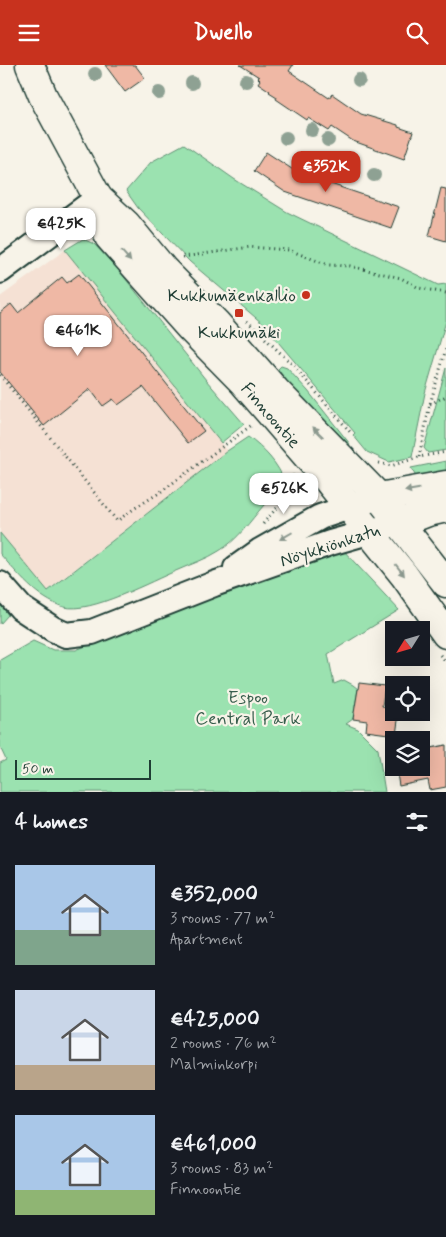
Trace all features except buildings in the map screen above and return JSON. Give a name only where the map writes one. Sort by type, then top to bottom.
[{"type":"main road","name":"Finnoontie","points":[[30,65],[43,96],[98,198],[109,237],[190,328],[244,383],[370,532],[404,575],[446,634]]},
{"type":"main road","name":"Finnoontie","points":[[98,198],[126,224],[163,269],[216,323],[276,391],[379,497],[446,583]]},
{"type":"main road","name":"Nöykkiönkatu","points":[[379,497],[446,485]]},
{"type":"main road","name":"Nöykkiönkatu","points":[[400,523],[446,508]]},
{"type":"street","points":[[0,271],[98,198]]},
{"type":"street","name":"Nöykkiönkatu","points":[[214,584],[260,551],[301,527],[320,517],[379,497]]},
{"type":"street","name":"Nöykkiönkatu","points":[[0,584],[20,608],[66,635],[92,632],[214,584],[330,543],[400,523]]},
{"type":"path","points":[[187,264],[180,258],[250,247],[289,250],[328,265],[350,266],[401,278],[419,288],[446,293]]},
{"type":"path","points":[[246,320],[293,365],[353,435]]},
{"type":"path","points":[[419,457],[430,404],[446,349]]},
{"type":"path","points":[[0,375],[38,420],[117,521],[159,493],[252,425]]},
{"type":"path","points":[[430,404],[446,396]]},
{"type":"path","points":[[372,459],[381,464],[391,466],[419,457],[446,452]]},
{"type":"path","points":[[261,528],[274,510],[299,490]]},
{"type":"shaded area","points":[[65,250],[227,451],[47,591],[0,533],[0,297]]},
{"type":"green space","points":[[184,144],[234,179],[287,212],[438,285],[446,284],[446,321],[425,393],[412,457],[389,462],[367,452],[353,435],[355,433],[262,323],[190,262],[138,208],[126,191],[151,162]]},
{"type":"green space","points":[[83,239],[94,244],[117,268],[206,380],[244,424],[221,443],[65,250]]},
{"type":"green space","points":[[281,366],[287,368],[308,391],[350,444],[346,449],[304,408],[278,369]]},
{"type":"green space","points":[[446,368],[446,450],[428,453],[424,448]]},
{"type":"green space","points":[[248,437],[270,457],[279,469],[285,483],[226,547],[204,559],[121,595],[89,606],[76,608],[64,607],[45,598],[29,585],[0,554],[0,533],[48,591],[227,451]]},
{"type":"green space","points":[[446,461],[446,477],[419,482],[411,468]]},
{"type":"green space","name":"Espoo Central Park","points":[[343,550],[399,610],[328,654],[334,684],[344,680],[358,689],[353,719],[346,724],[358,729],[378,749],[385,792],[0,792],[0,763],[6,760],[0,747],[0,660],[33,641],[53,650],[76,650],[126,629]]},
{"type":"green space","points":[[0,603],[8,615],[0,624]]},
{"type":"place","name":"Kukkumäenkallio","points":[[306,295]]},
{"type":"place","name":"Kukkumäki","points":[[239,313]]}]
